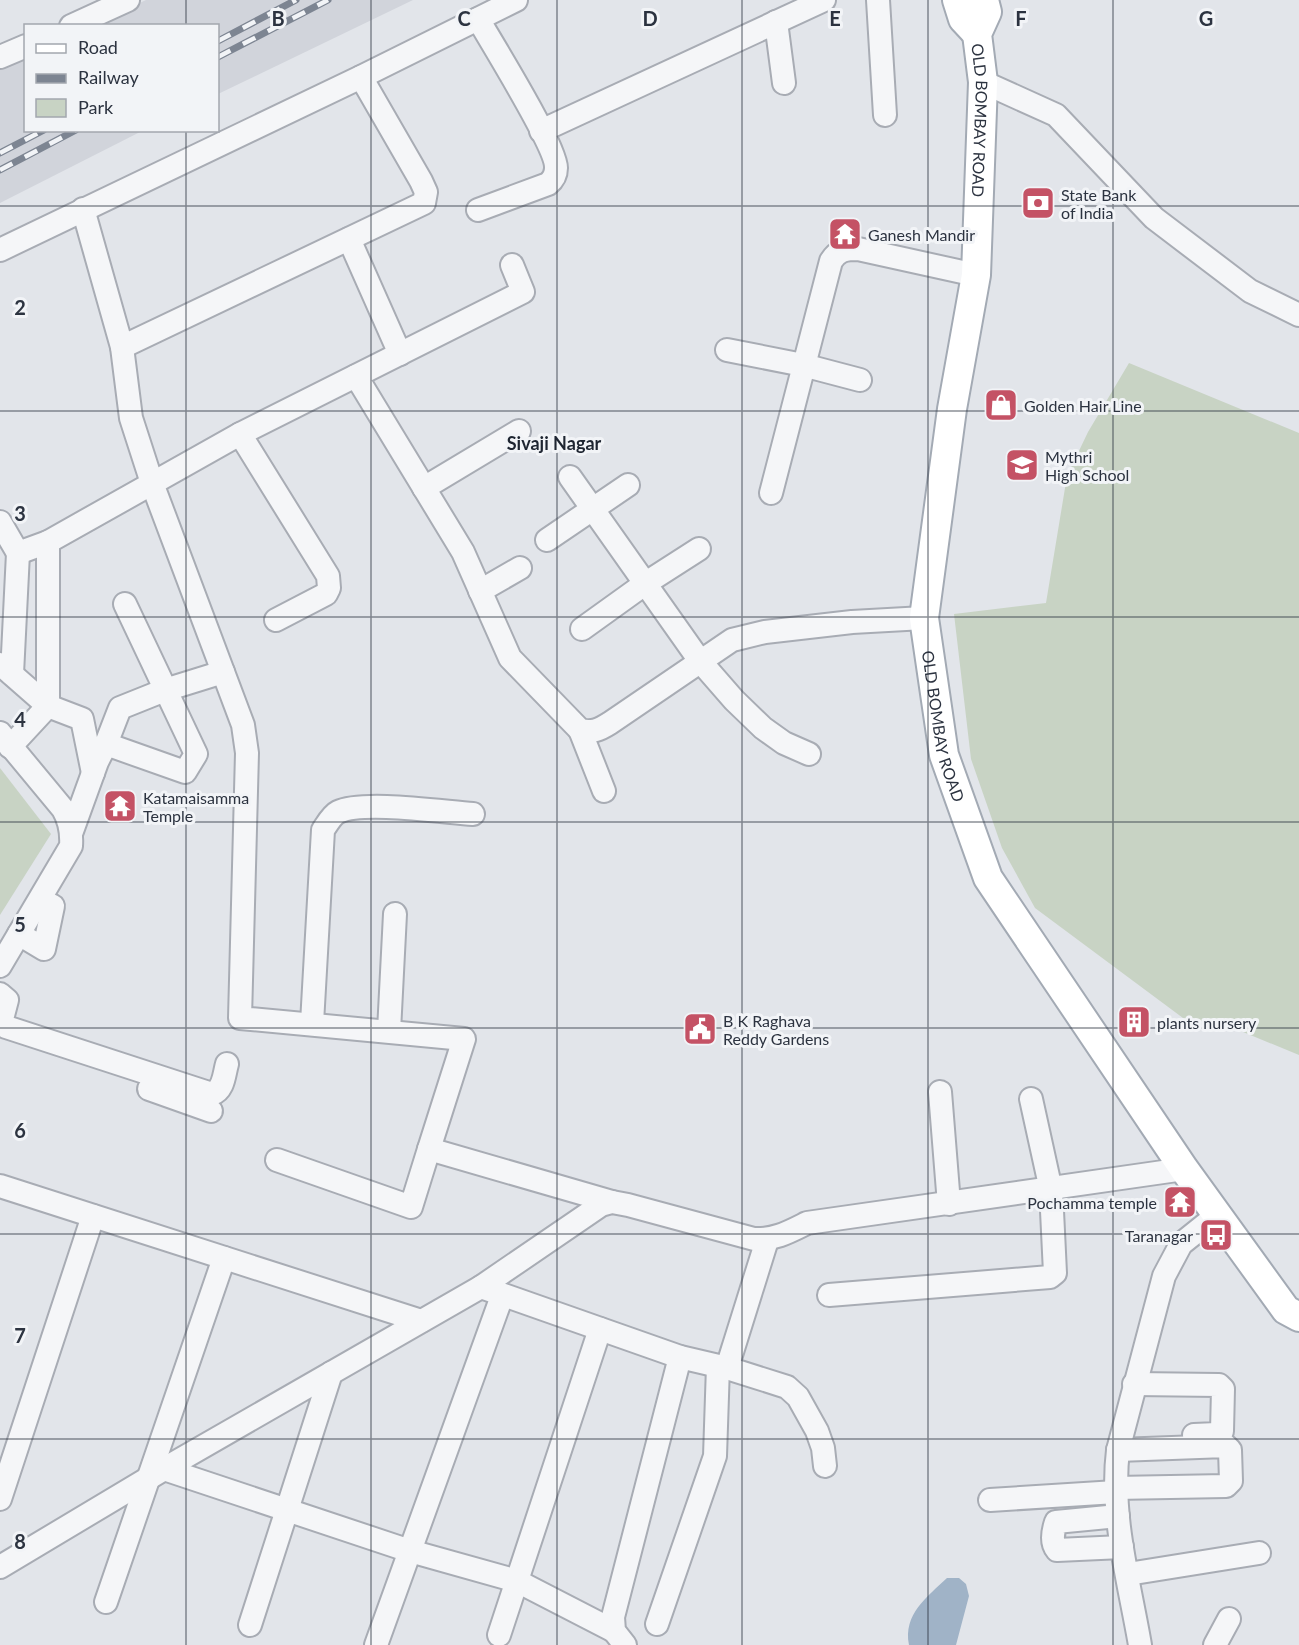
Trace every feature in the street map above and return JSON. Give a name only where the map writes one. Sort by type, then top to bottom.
[{"type":"main road","name":"OLD BOMBAY ROAD","points":[[957,0],[963,19],[977,33]]},
{"type":"main road","name":"OLD BOMBAY ROAD","points":[[984,0],[987,12],[977,33],[983,82],[976,275],[952,410],[924,618],[944,754],[988,878],[1216,1216],[1286,1311],[1299,1317]]},
{"type":"street","points":[[75,24],[128,0]]},
{"type":"street","points":[[0,250],[516,0]]},
{"type":"street","points":[[541,130],[824,0]]},
{"type":"street","points":[[878,0],[885,116]]},
{"type":"street","points":[[478,19],[541,130],[554,157],[556,167],[553,180],[548,184],[478,210]]},
{"type":"street","points":[[776,22],[784,83]]},
{"type":"street","points":[[0,57],[24,47]]},
{"type":"street","points":[[122,347],[424,203],[426,192],[421,181],[361,77]]},
{"type":"street","points":[[983,82],[1056,115],[1154,218],[1250,291],[1299,315]]},
{"type":"street","points":[[82,209],[122,347],[131,418],[152,483],[243,725],[247,753],[240,1018],[464,1039],[411,1207],[277,1160]]},
{"type":"street","points":[[349,239],[400,354]]},
{"type":"street","points":[[771,493],[831,261],[836,253],[846,249],[858,249],[976,275]]},
{"type":"street","points":[[18,553],[48,542],[240,434],[523,292],[512,265]]},
{"type":"street","points":[[727,350],[803,365],[860,380]]},
{"type":"street","points":[[357,376],[463,552],[510,658],[579,730],[604,791]]},
{"type":"street","points":[[424,488],[519,431]]},
{"type":"street","points":[[240,434],[330,582],[326,594],[276,620]]},
{"type":"street","points":[[570,477],[700,661],[734,700],[763,728],[784,742],[809,754]]},
{"type":"street","points":[[547,540],[628,485]]},
{"type":"street","points":[[0,522],[18,553],[6,669],[48,706],[82,719],[93,773]]},
{"type":"street","points":[[48,542],[48,706]]},
{"type":"street","points":[[582,629],[646,583],[699,549]]},
{"type":"street","points":[[480,591],[520,568]]},
{"type":"street","points":[[106,744],[184,772],[196,754],[125,604]]},
{"type":"street","points":[[579,730],[588,732],[598,730],[610,723],[732,640],[745,636],[852,622],[924,618]]},
{"type":"street","points":[[0,966],[71,846],[72,831],[120,708],[165,690],[223,672]]},
{"type":"street","points":[[48,706],[5,740],[63,809],[69,818],[72,831]]},
{"type":"street","points":[[312,1023],[323,830],[336,813],[352,808],[383,807],[473,814]]},
{"type":"street","points":[[389,1031],[395,914]]},
{"type":"street","points":[[0,994],[7,1000],[1,1018],[1,1023],[6,1027],[213,1094],[220,1088],[227,1064]]},
{"type":"street","points":[[0,1038],[211,1111]]},
{"type":"street","points":[[940,1092],[949,1204]]},
{"type":"street","points":[[829,1295],[1050,1277],[1055,1273],[1051,1190],[1031,1099]]},
{"type":"street","points":[[429,1149],[612,1202],[754,1239],[767,1240],[777,1238],[807,1223],[1051,1190],[1184,1169]]},
{"type":"street","points":[[0,1186],[421,1321]]},
{"type":"street","points":[[0,1567],[481,1287],[592,1210],[612,1202]]},
{"type":"street","points":[[0,1500],[93,1216]]},
{"type":"street","points":[[1140,1645],[1118,1516],[1116,1490],[1119,1444],[1164,1276],[1181,1244],[1216,1216]]},
{"type":"street","points":[[657,1624],[715,1456],[722,1367],[767,1240]]},
{"type":"street","points":[[106,1602],[156,1475],[224,1258]]},
{"type":"street","points":[[481,1287],[680,1357],[722,1367],[793,1391],[817,1431],[823,1448],[825,1466]]},
{"type":"street","points":[[376,1645],[502,1296]]},
{"type":"street","points":[[499,1635],[600,1329]]},
{"type":"street","points":[[619,1638],[613,1617],[680,1357]]},
{"type":"street","points":[[250,1625],[331,1373]]},
{"type":"street","points":[[1119,1444],[1217,1434],[1222,1431],[1223,1389],[1219,1385],[1134,1384]]},
{"type":"street","points":[[990,1500],[1116,1490],[1226,1486],[1231,1481],[1230,1450],[1226,1446],[1119,1444]]},
{"type":"street","points":[[156,1475],[287,1510],[410,1551],[517,1581],[619,1638]]},
{"type":"street","points":[[1118,1516],[1056,1522],[1053,1530],[1054,1546],[1057,1550],[1122,1546]]},
{"type":"street","points":[[1128,1574],[1259,1553]]},
{"type":"street","points":[[1215,1645],[1229,1619]]},
{"type":"shaded area","points":[[146,0],[413,0],[219,94],[219,24],[95,24]]},
{"type":"shaded area","points":[[24,56],[24,132],[140,132],[0,203],[0,67]]},
{"type":"green space","points":[[1129,363],[1299,433],[1299,1055],[1231,1027],[1183,1018],[1035,908],[1002,848],[971,759],[954,614],[1046,603],[1067,476],[1088,432]]},
{"type":"green space","points":[[0,768],[51,834],[0,915]]},
{"type":"water","points":[[947,1578],[959,1578],[966,1584],[969,1596],[956,1645],[909,1645],[908,1634],[913,1615],[925,1599]]},
{"type":"railway","points":[[219,40],[296,0]]},
{"type":"railway","points":[[219,56],[328,0]]},
{"type":"railway","points":[[0,153],[40,132]]},
{"type":"railway","points":[[0,170],[72,132]]},
{"type":"place","name":"State Bank of India","points":[[1038,203]]},
{"type":"place","name":"Ganesh Mandir","points":[[845,234]]},
{"type":"place","name":"Golden Hair Line","points":[[1001,405]]},
{"type":"place","name":"Mythri High School","points":[[1022,465]]},
{"type":"place","name":"Katamaisamma Temple","points":[[120,806]]},
{"type":"place","name":"plants nursery","points":[[1134,1022]]},
{"type":"place","name":"B K Raghava Reddy Gardens","points":[[700,1029]]},
{"type":"place","name":"Pochamma temple","points":[[1180,1202]]},
{"type":"place","name":"Taranagar","points":[[1216,1235]]},
{"type":"district","name":"Sivaji Nagar","points":[[554,443]]}]
